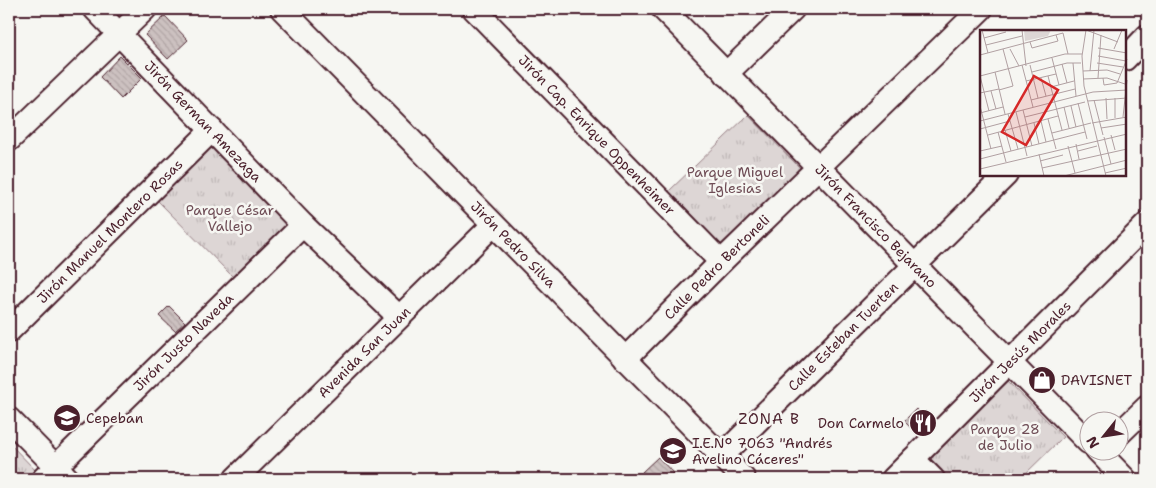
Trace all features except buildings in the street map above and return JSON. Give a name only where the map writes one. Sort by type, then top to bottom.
[{"type":"street","name":"Jirón German Amezaga","points":[[95,9],[303,225],[399,317]]},
{"type":"street","points":[[14,125],[120,34],[145,9]]},
{"type":"street","name":"Jirón Pedro Silva","points":[[282,9],[744,479]]},
{"type":"street","name":"Jirón Cap. Enrique Oppenheimer","points":[[474,9],[722,262]]},
{"type":"street","name":"Jirón Francisco Bejarano","points":[[663,9],[1078,430]]},
{"type":"street","points":[[726,74],[793,9]]},
{"type":"street","name":"Calle Pedro Bertoneli","points":[[625,359],[980,9]]},
{"type":"street","points":[[1126,58],[1147,36]]},
{"type":"street","name":"Jirón Manuel Montero Rosas","points":[[9,332],[212,130]]},
{"type":"street","name":"Calle Esteban Tuerten","points":[[722,456],[1005,176]]},
{"type":"street","name":"Avenida San Juan","points":[[235,479],[493,224]]},
{"type":"street","name":"Jirón Jesús Morales","points":[[893,479],[1147,224]]},
{"type":"street","name":"Jirón Justo Naveda","points":[[56,475],[303,225]]},
{"type":"street","points":[[1128,425],[1147,407]]},
{"type":"street","points":[[9,419],[56,475]]},
{"type":"street","points":[[914,459],[933,479]]},
{"type":"street","name":"Jirón Francisco Bejarano","points":[[1107,460],[1125,479]]},
{"type":"green space","name":"Parque Miguel Iglesias","points":[[748,115],[802,170],[723,246],[669,191]]},
{"type":"green space","name":"Parque César Vallejo","points":[[213,145],[291,225],[236,280],[157,200]]},
{"type":"green space","name":"Parque 28 de Julio","points":[[1006,379],[1063,437],[1020,479],[950,479],[927,456]]},
{"type":"green space","points":[[9,443],[39,474],[33,479],[9,479]]},
{"type":"place","name":"DAVISNET","points":[[1042,380]]},
{"type":"place","name":"Cepeban","points":[[67,418]]},
{"type":"place","name":"Don Carmelo","points":[[923,423]]},
{"type":"place","name":"I.E.N° 7063 \"Andrés Avelino Cáceres\"","points":[[673,451]]},
{"type":"district","name":"ZONA B","points":[[769,419]]}]
